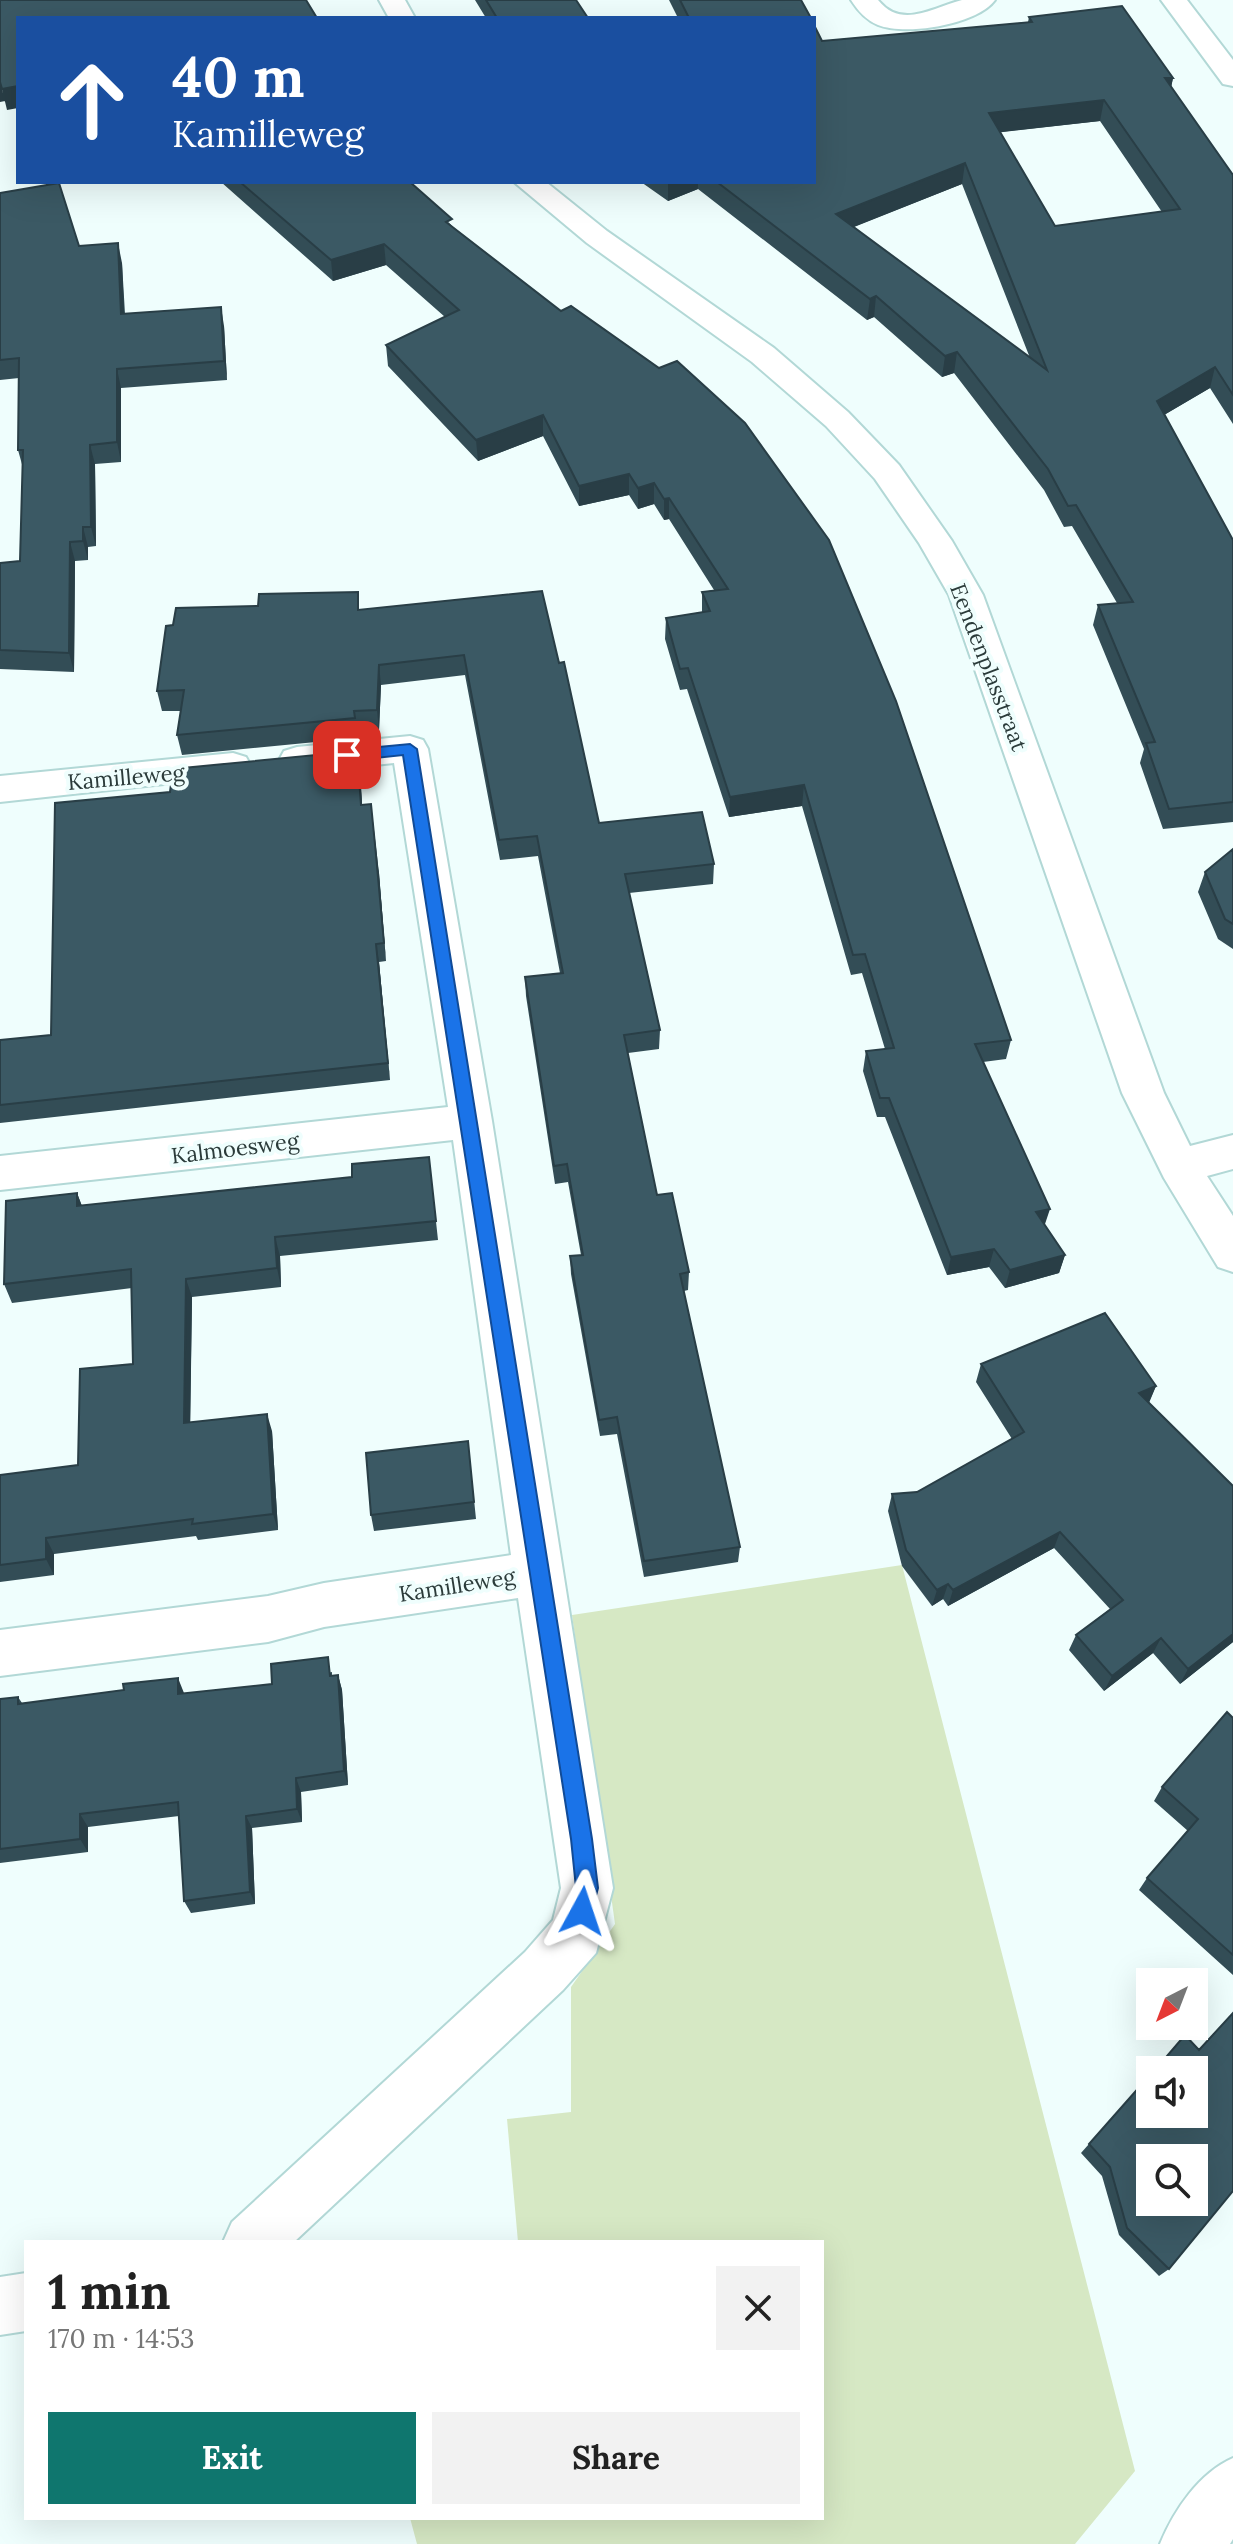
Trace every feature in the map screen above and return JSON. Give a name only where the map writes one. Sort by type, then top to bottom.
[{"type":"street","points":[[864,0],[874,13],[896,21],[919,22],[939,19],[982,0]]},
{"type":"street","points":[[1174,0],[1233,78]]},
{"type":"street","name":"Eendenplasstraat","points":[[531,184],[597,237],[763,355],[837,419],[887,472],[935,541],[966,595],[1143,1093],[1179,1166],[1233,1254]]},
{"type":"street","name":"Kamilleweg","points":[[0,789],[410,749],[471,1121],[538,1573],[324,1605],[268,1619],[0,1653]]},
{"type":"street","name":"Kalmoesweg","points":[[0,1173],[471,1121]]},
{"type":"street","points":[[1179,1166],[1233,1152]]},
{"type":"street","points":[[254,2240],[544,1971],[577,1934],[587,1888],[538,1573]]},
{"type":"street","points":[[0,2306],[24,2302]]},
{"type":"street","points":[[1191,2544],[1233,2489]]},
{"type":"green space","points":[[902,1565],[1135,2471],[1075,2544],[417,2544],[411,2520],[824,2520],[824,2240],[518,2240],[507,2119],[571,2112],[571,1987],[615,1924],[572,1615]]},
{"type":"building","points":[[0,0],[306,0],[316,16],[16,16],[16,86],[2,89]]},
{"type":"building","points":[[486,0],[576,0],[587,16],[496,16]]},
{"type":"building","points":[[680,0],[801,0],[810,16],[688,16]]},
{"type":"building","points":[[1122,6],[1173,78],[1165,78],[1233,175],[1233,395],[1215,367],[1157,401],[1233,540],[1233,802],[1169,809],[1146,743],[1155,742],[1098,605],[1133,602],[1076,505],[1068,506],[1048,469],[957,352],[945,356],[876,296],[870,299],[720,184],[816,184],[816,29],[822,41],[1032,22],[1029,17]],"holes":[[[1104,100],[1180,209],[1055,226],[989,113]],[[965,163],[1047,370],[836,214]]]},
{"type":"building","points":[[59,184],[79,246],[118,243],[121,314],[221,307],[224,361],[117,369],[117,442],[90,445],[91,527],[83,527],[83,541],[70,542],[69,653],[0,650],[0,563],[20,561],[23,450],[18,450],[19,358],[0,360],[0,193]]},
{"type":"building","points":[[242,184],[412,184],[452,219],[446,222],[561,311],[571,306],[659,368],[677,361],[745,423],[829,540],[896,701],[1011,1040],[975,1044],[1050,1209],[1036,1212],[1065,1255],[1010,1270],[994,1249],[951,1257],[889,1098],[880,1098],[866,1051],[894,1048],[865,954],[853,955],[804,785],[730,797],[688,668],[680,669],[666,618],[710,611],[702,592],[728,589],[669,498],[664,499],[654,483],[638,488],[629,474],[579,486],[543,415],[476,440],[386,345],[459,310],[384,244],[331,260]]},
{"type":"building","points":[[542,591],[559,663],[564,662],[599,823],[702,812],[714,864],[625,874],[660,1030],[624,1035],[657,1195],[672,1193],[689,1272],[680,1274],[740,1547],[644,1561],[617,1417],[599,1420],[570,1256],[583,1255],[567,1164],[554,1166],[525,977],[563,973],[537,836],[499,840],[464,655],[379,665],[377,710],[354,711],[355,718],[177,735],[184,690],[157,691],[166,626],[173,625],[176,608],[258,606],[259,594],[358,592],[358,610]]},
{"type":"building","points":[[357,751],[361,805],[371,804],[384,943],[376,944],[388,1063],[0,1105],[0,1040],[51,1035],[55,803],[170,792],[173,769]]},
{"type":"building","points":[[1233,849],[1233,924],[1225,919],[1205,872]]},
{"type":"building","points":[[429,1157],[436,1221],[275,1237],[277,1268],[186,1279],[184,1423],[267,1414],[273,1514],[192,1524],[193,1519],[46,1538],[46,1559],[0,1565],[0,1475],[78,1465],[80,1369],[133,1364],[131,1269],[4,1284],[6,1201],[77,1193],[77,1206],[352,1177],[352,1164]]},
{"type":"building","points":[[1105,1313],[1156,1386],[1139,1393],[1233,1486],[1233,1634],[1188,1669],[1161,1638],[1112,1676],[1076,1635],[1123,1600],[1060,1532],[953,1590],[948,1584],[937,1590],[906,1550],[892,1494],[917,1492],[1024,1432],[981,1364]]},
{"type":"building","points":[[468,1441],[474,1502],[371,1515],[366,1453]]},
{"type":"building","points":[[328,1657],[330,1676],[338,1675],[344,1771],[296,1778],[297,1809],[246,1816],[250,1892],[184,1901],[178,1802],[80,1814],[80,1839],[0,1849],[0,1699],[18,1697],[18,1704],[124,1690],[123,1684],[178,1678],[178,1694],[272,1684],[271,1664]]},
{"type":"building","points":[[1227,1712],[1233,1718],[1233,1955],[1147,1878],[1198,1819],[1162,1787]]},
{"type":"building","points":[[1233,2013],[1233,2191],[1169,2269],[1127,2228],[1110,2167],[1089,2144],[1136,2091],[1136,2128],[1208,2128],[1208,2056],[1167,2056],[1181,2040],[1190,2040],[1199,2050]]},
{"type":"route","points":[[347,755],[410,749],[471,1121],[581,1839],[587,1888],[582,1911]]}]
